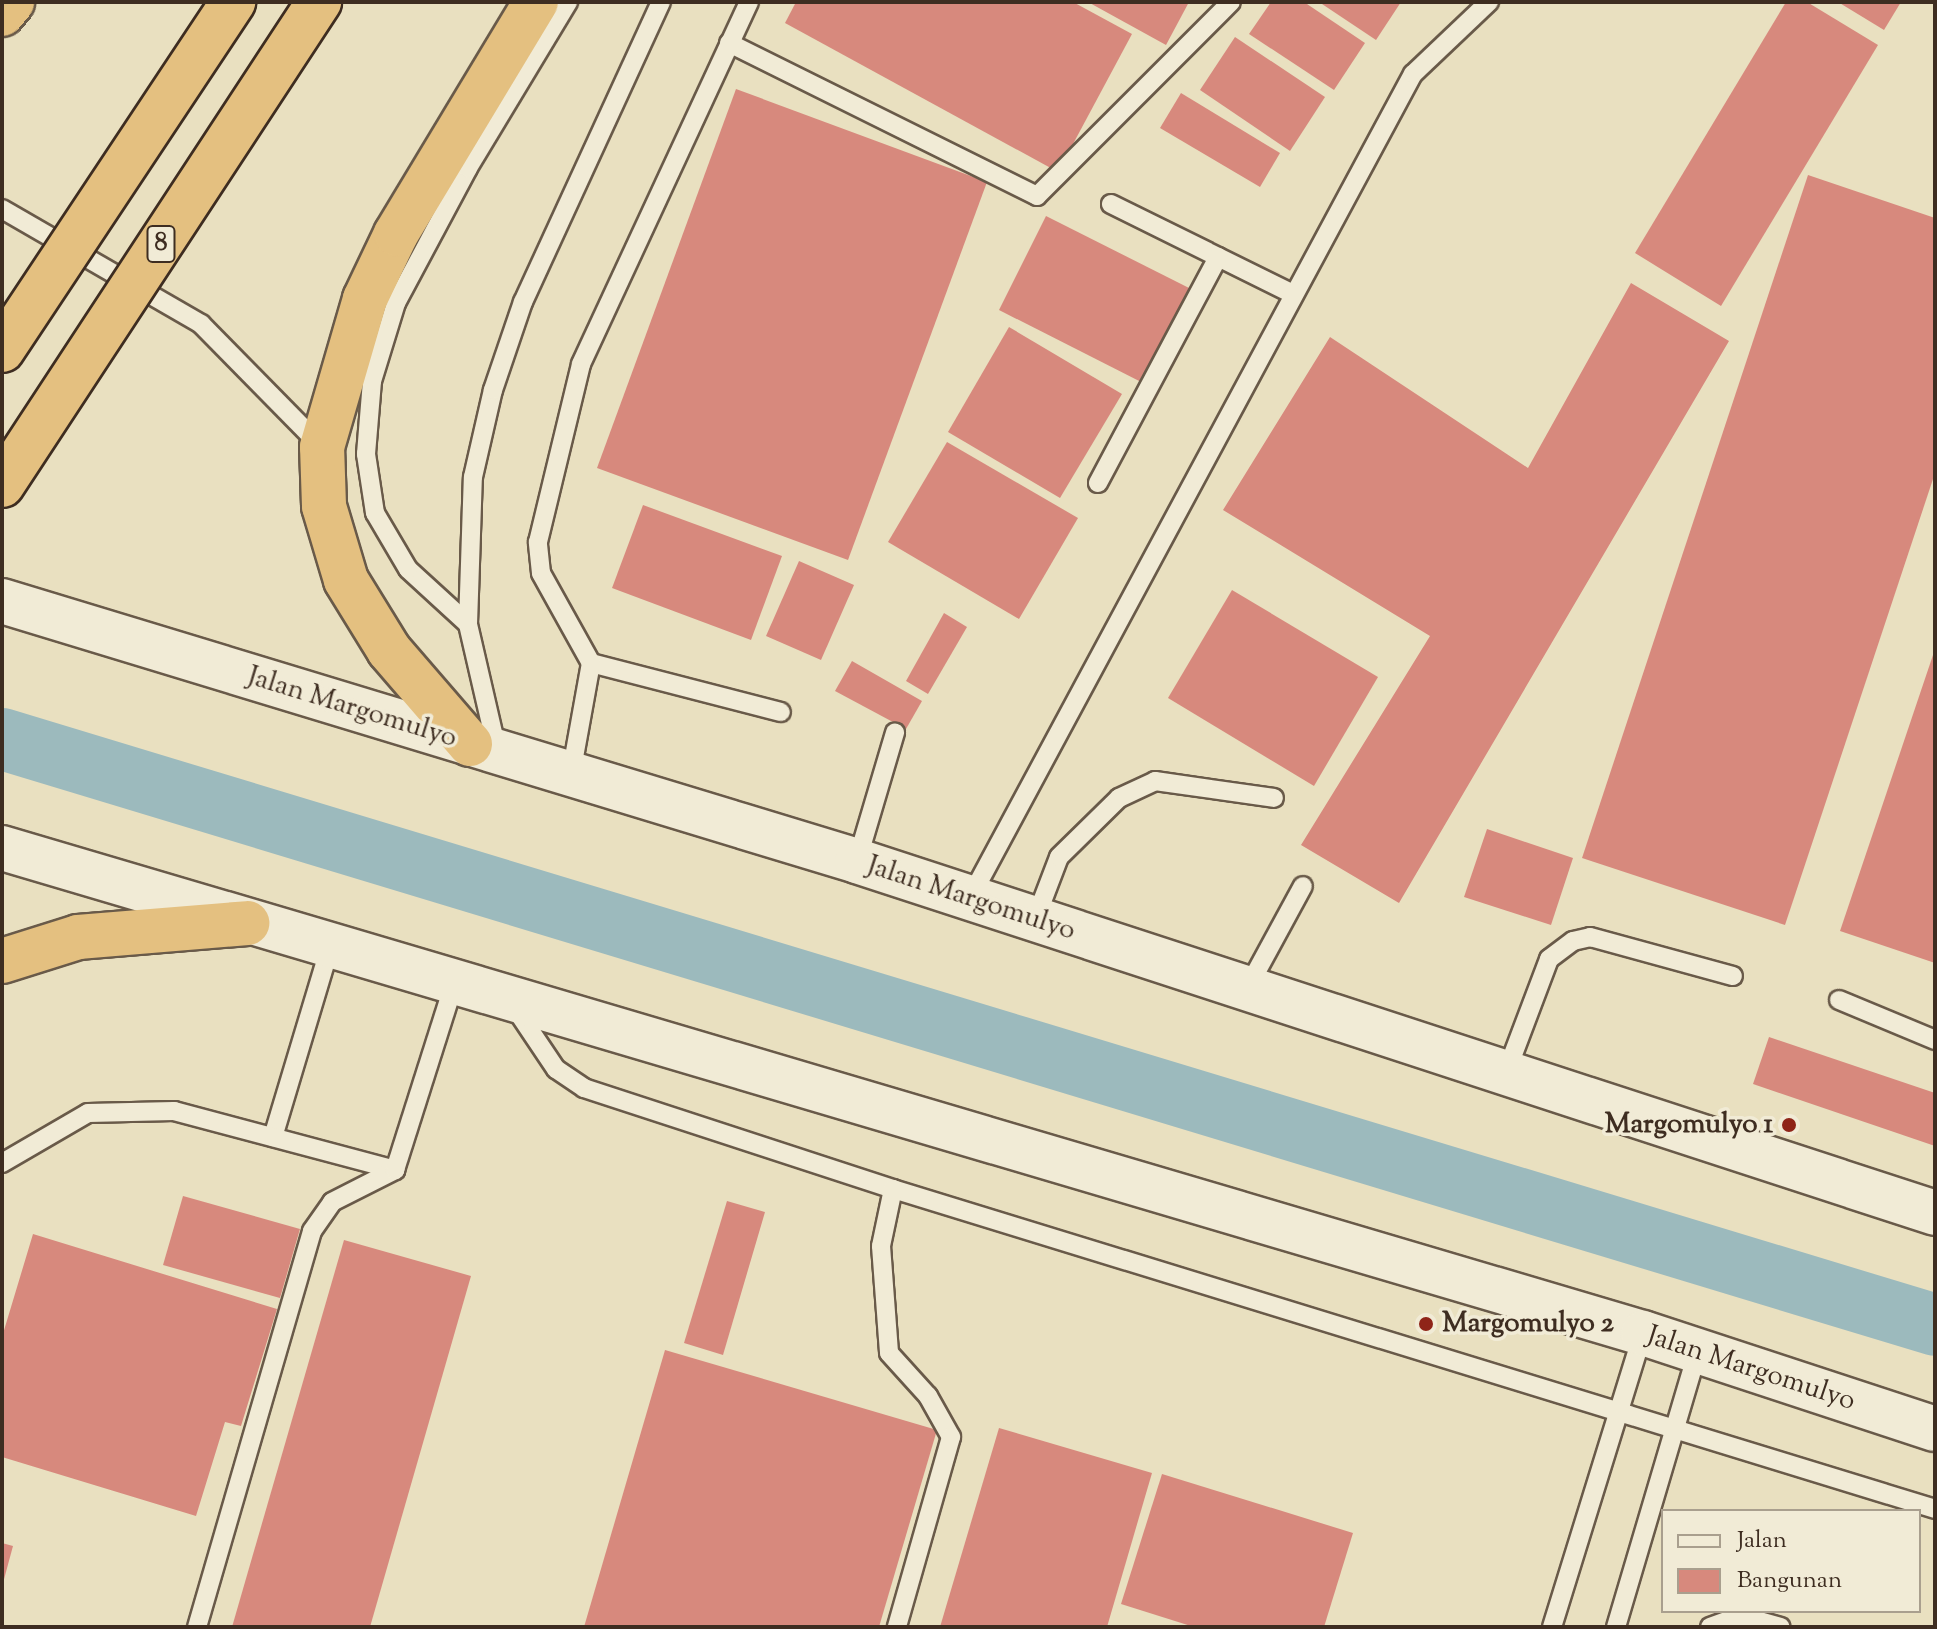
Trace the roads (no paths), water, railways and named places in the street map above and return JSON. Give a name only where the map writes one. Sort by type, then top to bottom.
[{"type":"highway","points":[[2,14],[12,2]]},
{"type":"highway","points":[[2,350],[233,2]]},
{"type":"highway","name":"8","points":[[2,485],[319,2]]},
{"type":"highway","points":[[484,749],[389,650],[346,580],[324,506],[322,447],[339,376],[371,286],[396,234],[536,2]]},
{"type":"highway","points":[[2,961],[78,937],[247,923]]},
{"type":"main road","name":"Jalan Margomulyo","points":[[2,601],[857,861],[1935,1213]]},
{"type":"main road","name":"Jalan Margomulyo","points":[[2,848],[247,923],[1643,1333],[1935,1429]]},
{"type":"lane","points":[[468,624],[408,569],[375,513],[366,454],[372,381],[396,303],[468,168],[568,2]]},
{"type":"lane","points":[[484,749],[468,624],[473,477],[493,390],[523,302],[661,2]]},
{"type":"lane","points":[[571,774],[591,663],[541,573],[538,542],[581,364],[749,2]]},
{"type":"lane","points":[[729,43],[1037,196],[1231,2]]},
{"type":"lane","points":[[970,898],[1291,293],[1413,74],[1489,2]]},
{"type":"lane","points":[[1111,204],[1291,293]]},
{"type":"lane","points":[[2,209],[201,324],[322,447]]},
{"type":"lane","points":[[1098,483],[1218,257]]},
{"type":"lane","points":[[591,663],[781,712]]},
{"type":"lane","points":[[857,861],[895,733]]},
{"type":"lane","points":[[1035,920],[1059,857],[1119,798],[1155,781],[1274,798]]},
{"type":"lane","points":[[1247,989],[1303,886]]},
{"type":"lane","points":[[1506,1073],[1549,959],[1573,941],[1590,937],[1733,976]]},
{"type":"lane","points":[[273,1137],[330,947]]},
{"type":"lane","points":[[197,1627],[312,1231],[332,1202],[395,1170],[454,984]]},
{"type":"lane","points":[[509,1000],[556,1069],[584,1088],[893,1189],[1935,1509]]},
{"type":"lane","points":[[1839,1000],[1935,1040]]},
{"type":"lane","points":[[2,1163],[88,1113],[174,1111],[395,1170]]},
{"type":"lane","points":[[893,1189],[881,1246],[889,1353],[928,1396],[951,1437],[897,1627]]},
{"type":"lane","points":[[1552,1627],[1643,1333]]},
{"type":"lane","points":[[1616,1627],[1698,1350]]},
{"type":"lane","points":[[1710,1627],[1741,1616],[1781,1627]]},
{"type":"waterway","points":[[2,739],[1935,1325]]},
{"type":"place","name":"Margomulyo 1","points":[[1789,1125]]},
{"type":"place","name":"Margomulyo 2","points":[[1426,1324]]}]
